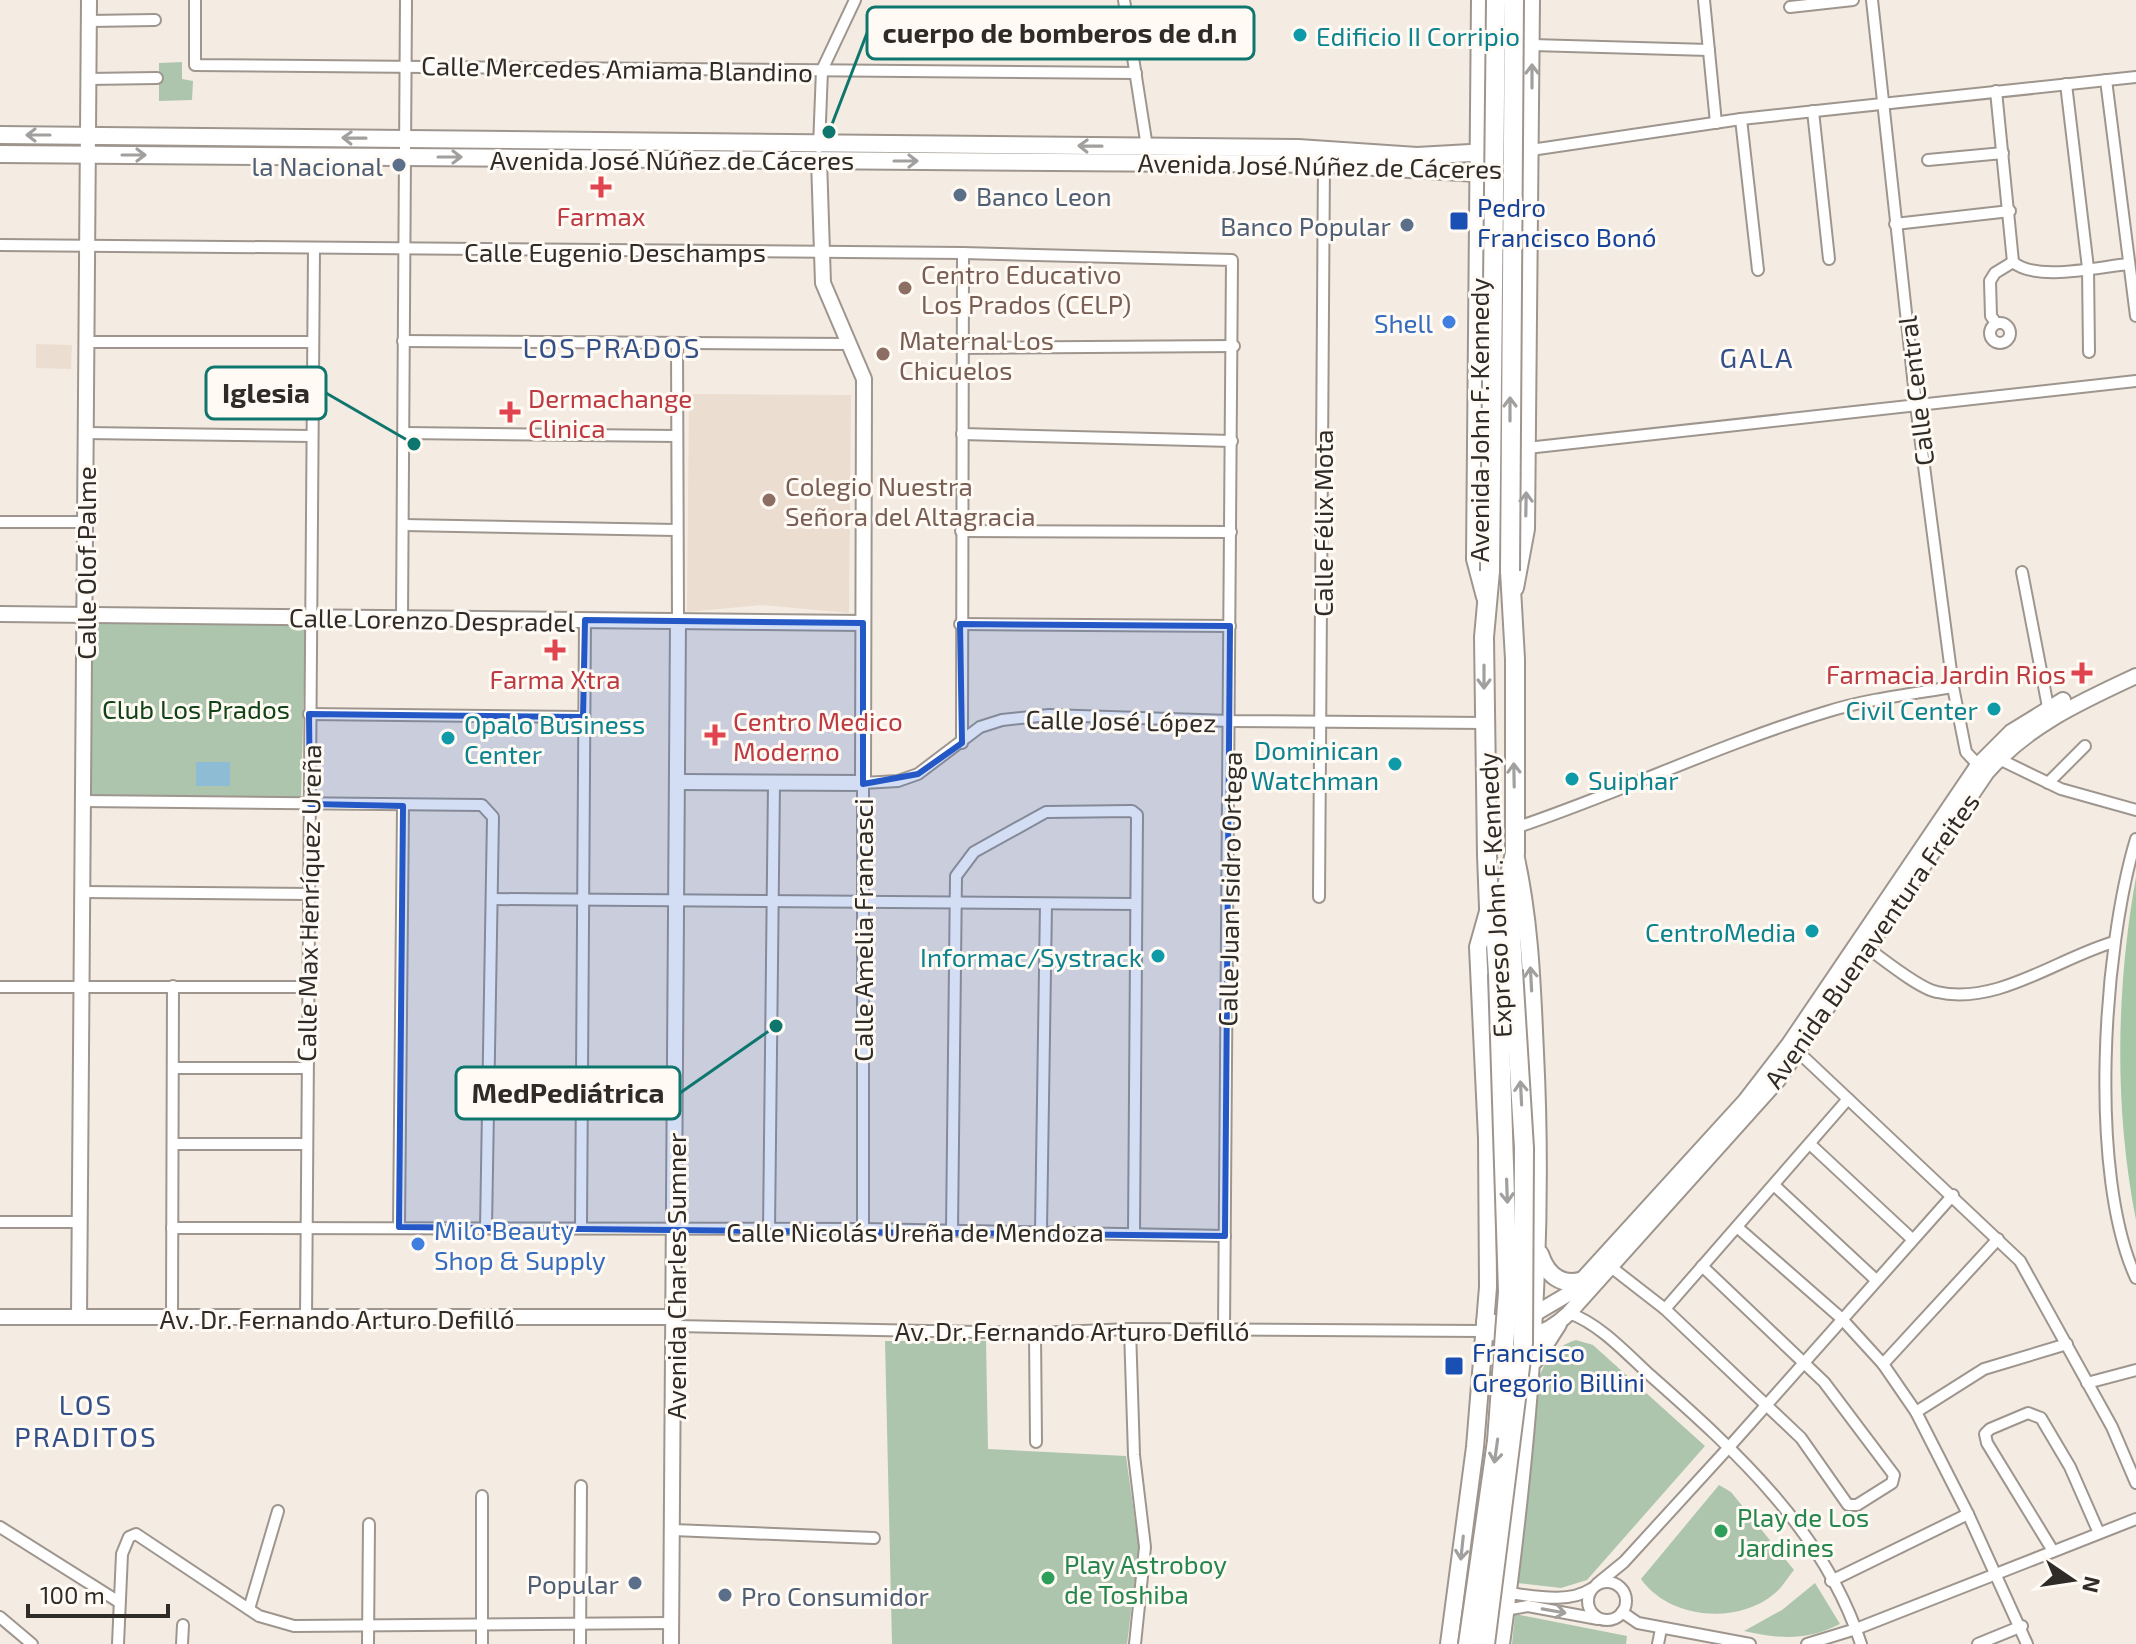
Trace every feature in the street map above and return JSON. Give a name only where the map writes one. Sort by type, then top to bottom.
[{"type":"highway","name":"Expreso John F. Kennedy","points":[[1485,1644],[1523,1343],[1524,1162],[1506,972],[1489,908],[1485,723],[1486,599],[1490,571],[1496,0]]},
{"type":"highway","name":"Expreso John F. Kennedy","points":[[1468,1644],[1497,1441],[1508,1307],[1506,972],[1508,882],[1515,853],[1515,659],[1510,609],[1514,0]]},
{"type":"main road","name":"Avenida John F. Kennedy","points":[[1480,0],[1475,559],[1486,599]]},
{"type":"main road","name":"Avenida John F. Kennedy","points":[[1510,609],[1526,529],[1531,0]]},
{"type":"main road","points":[[1479,101],[1489,130],[1502,136],[1516,135],[1531,105]]},
{"type":"main road","name":"Avenida José Núñez de Cáceres","points":[[0,135],[1147,147],[1324,157],[1478,173],[1516,168],[1531,150]]},
{"type":"main road","name":"Avenida José Núñez de Cáceres","points":[[0,154],[819,160],[1417,156],[1531,150]]},
{"type":"main road","points":[[1478,220],[1485,195],[1490,188],[1502,184],[1521,191],[1530,217]]},
{"type":"main road","points":[[1501,1644],[1533,1368],[1536,1314],[1534,1022],[1524,895],[1515,853]]},
{"type":"main road","points":[[1449,1644],[1481,1374],[1479,1327],[1488,1287],[1487,1138],[1478,947],[1489,908]]},
{"type":"main road","points":[[1537,1246],[1552,1275],[1566,1282],[1583,1280]]},
{"type":"main road","points":[[1488,1287],[1496,1299],[1513,1303],[1526,1297],[1536,1287]]},
{"type":"main road","points":[[1533,1368],[1563,1318]]},
{"type":"main road","points":[[1481,1374],[1495,1353],[1508,1348],[1525,1354],[1533,1368]]},
{"type":"street","name":"Calle Olof Palme","points":[[79,1317],[89,0]]},
{"type":"street","name":"Calle Mercedes Amiama Blandino","points":[[195,0],[195,65],[1136,73]]},
{"type":"street","points":[[402,618],[406,0]]},
{"type":"street","points":[[819,160],[822,70],[855,0]]},
{"type":"street","points":[[1124,0],[1147,147]]},
{"type":"street","points":[[1704,0],[1716,123]]},
{"type":"street","points":[[1790,7],[1853,0]]},
{"type":"street","name":"Calle Central","points":[[1872,0],[1916,405],[1953,687],[1966,752],[1982,769]]},
{"type":"street","points":[[89,21],[155,20]]},
{"type":"street","points":[[1532,45],[1709,50]]},
{"type":"street","points":[[1531,150],[1741,119],[2136,77]]},
{"type":"street","points":[[88,79],[157,78]]},
{"type":"street","points":[[2106,80],[2136,316]]},
{"type":"street","points":[[2066,84],[2088,268],[2089,352]]},
{"type":"street","points":[[1996,91],[2013,262],[2022,270],[2039,273],[2128,264]]},
{"type":"street","points":[[1813,111],[1829,259]]},
{"type":"street","points":[[1741,119],[1758,270]]},
{"type":"street","points":[[1928,160],[2003,153]]},
{"type":"street","name":"Calle Félix Mota","points":[[1319,897],[1324,157]]},
{"type":"street","name":"Calle Amelia Francasci","points":[[819,160],[822,252],[828,300],[864,379],[863,1229]]},
{"type":"street","points":[[1895,224],[2010,211]]},
{"type":"street","name":"Calle Eugenio Deschamps","points":[[0,245],[963,253],[1229,259]]},
{"type":"street","name":"Calle Max Henríquez Ureña","points":[[306,1318],[314,248]]},
{"type":"street","points":[[962,743],[963,253]]},
{"type":"street","name":"Calle Juan Isidro Ortega","points":[[1224,1330],[1235,263],[1229,259]]},
{"type":"street","points":[[1996,323],[1991,316],[1990,281],[1995,273],[2013,262]]},
{"type":"street","points":[[403,341],[850,344]]},
{"type":"street","points":[[86,342],[312,342]]},
{"type":"street","points":[[677,343],[678,621]]},
{"type":"street","points":[[962,348],[1234,346]]},
{"type":"street","points":[[1527,448],[2136,381]]},
{"type":"street","points":[[85,433],[311,436]]},
{"type":"street","points":[[404,433],[677,436]]},
{"type":"street","points":[[962,434],[1232,441]]},
{"type":"street","points":[[0,522],[86,522]]},
{"type":"street","points":[[404,525],[676,530]]},
{"type":"street","points":[[961,531],[1231,532]]},
{"type":"street","points":[[2022,572],[2048,707]]},
{"type":"street","name":"Calle Lorenzo Despradel","points":[[0,614],[863,623]]},
{"type":"street","points":[[581,1228],[585,620]]},
{"type":"street","name":"Avenida Charles Sumner","points":[[671,1644],[680,782],[678,621]]},
{"type":"street","points":[[960,624],[1230,626]]},
{"type":"street","name":"Avenida Buenaventura Freites","points":[[1535,1337],[1563,1318],[1761,1100],[1982,769],[2011,732],[2048,707],[2136,665]]},
{"type":"street","name":"Avenida Buenaventura Freites","points":[[1479,1327],[1521,1322],[1557,1303],[1583,1280],[1794,1048],[1869,949],[1982,769],[2060,711],[2136,676]]},
{"type":"street","points":[[1515,828],[1594,801],[1806,718],[1867,702],[1953,687]]},
{"type":"street","points":[[309,714],[583,717]]},
{"type":"street","name":"Calle José López","points":[[680,782],[898,781],[918,774],[980,727],[1002,720],[1049,715],[1230,721],[1485,723]]},
{"type":"street","points":[[2048,783],[2085,746]]},
{"type":"street","points":[[1999,759],[2048,783],[2115,807],[2136,810]]},
{"type":"street","points":[[769,1230],[774,783]]},
{"type":"street","points":[[83,801],[482,805],[489,810],[493,817],[486,1228]]},
{"type":"street","points":[[399,1227],[403,806]]},
{"type":"street","points":[[952,1230],[956,876],[968,858],[1037,815],[1058,811],[1132,811],[1137,815],[1134,1233]]},
{"type":"street","points":[[2136,839],[2126,873],[2114,942],[2107,1128],[2117,1220],[2136,1278]]},
{"type":"street","points":[[83,892],[309,894]]},
{"type":"street","points":[[492,899],[1136,904]]},
{"type":"street","points":[[1041,1231],[1046,904]]},
{"type":"street","points":[[1869,949],[1935,992],[1965,993],[2025,981],[2080,952],[2114,942]]},
{"type":"street","points":[[172,1318],[173,986]]},
{"type":"street","points":[[0,987],[307,987]]},
{"type":"street","points":[[1794,1048],[2020,1261],[2112,1427],[2136,1483]]},
{"type":"street","points":[[174,1068],[306,1068]]},
{"type":"street","points":[[1665,1309],[1848,1099]]},
{"type":"street","points":[[173,1144],[307,1144]]},
{"type":"street","points":[[1811,1145],[1912,1239]]},
{"type":"street","points":[[1774,1185],[1876,1280]]},
{"type":"street","points":[[1506,1602],[1583,1594],[1624,1562],[1953,1195]]},
{"type":"street","points":[[0,1222],[80,1222]]},
{"type":"street","points":[[1737,1227],[1841,1318],[1883,1364],[1916,1412],[2022,1626],[2027,1644]]},
{"type":"street","name":"Calle Nicolás Ureña de Mendoza","points":[[172,1228],[863,1229],[1225,1236]]},
{"type":"street","points":[[1883,1364],[1998,1239]]},
{"type":"street","points":[[1611,1267],[1665,1309],[1801,1438],[1848,1505],[1857,1505],[1894,1481],[1894,1475],[1838,1398],[1702,1266]]},
{"type":"street","name":"Av. Dr. Fernando Arturo Defilló","points":[[0,1317],[675,1322],[1035,1333],[1130,1329],[1479,1327]]},
{"type":"street","points":[[1563,1318],[1591,1324],[1730,1446],[1775,1492],[1809,1541],[1861,1644]]},
{"type":"street","points":[[1479,1327],[1519,1339],[1535,1337]]},
{"type":"street","points":[[1130,1329],[1134,1455],[1145,1547],[1135,1644]]},
{"type":"street","points":[[1035,1333],[1036,1442]]},
{"type":"street","points":[[1916,1412],[1984,1369],[2067,1344]]},
{"type":"street","points":[[2087,1383],[2136,1370]]},
{"type":"street","points":[[2053,1551],[1987,1443],[1985,1434],[2028,1413],[2041,1418],[2070,1467],[2099,1533]]},
{"type":"street","points":[[580,1644],[581,1486]]},
{"type":"street","points":[[482,1496],[482,1644]]},
{"type":"street","points":[[249,1609],[278,1511]]},
{"type":"street","points":[[1831,1581],[1968,1514]]},
{"type":"street","points":[[1807,1644],[1856,1629],[2136,1519]]},
{"type":"street","points":[[368,1644],[369,1524]]},
{"type":"street","points":[[0,1527],[119,1602]]},
{"type":"street","points":[[673,1530],[874,1538]]},
{"type":"street","points":[[118,1644],[125,1544],[133,1535],[141,1535],[249,1609],[294,1626],[671,1623]]},
{"type":"street","points":[[1506,1602],[1602,1620],[1613,1619],[1622,1612],[1626,1601],[1623,1590],[1624,1562]]},
{"type":"street","points":[[1595,1586],[1614,1583],[1623,1590]]},
{"type":"street","points":[[1595,1586],[1588,1606],[1602,1620]]},
{"type":"street","points":[[1622,1612],[1638,1623],[1661,1629],[1750,1644]]},
{"type":"street","points":[[0,1617],[32,1644]]},
{"type":"street","points":[[182,1644],[183,1625]]},
{"type":"street","points":[[1978,1644],[2022,1626]]},
{"type":"street","points":[[1658,1644],[1661,1629]]},
{"type":"highlighted area","points":[[585,620],[863,623],[863,784],[918,774],[962,743],[960,624],[1230,626],[1225,1236],[399,1227],[403,806],[310,804],[309,714],[583,717]]},
{"type":"shaded area","points":[[36,344],[72,345],[71,369],[36,368]]},
{"type":"shaded area","name":"Colegio Nuestra Señora del Altagracia","points":[[689,394],[851,395],[849,613],[762,605],[687,612]]},
{"type":"green space","points":[[182,62],[182,79],[193,81],[192,100],[159,101],[159,63]]},
{"type":"green space","name":"Club Los Prados","points":[[306,617],[301,798],[87,798],[90,618]]},
{"type":"green space","points":[[2136,877],[2136,1220],[2124,1135],[2120,1048],[2124,962]]},
{"type":"green space","points":[[1576,1340],[1593,1345],[1705,1446],[1587,1580],[1561,1588],[1517,1583],[1539,1377],[1553,1354]]},
{"type":"green space","points":[[885,1341],[986,1341],[988,1449],[1126,1456],[1139,1549],[1127,1644],[892,1644]]},
{"type":"green space","name":"Play de Los Jardines","points":[[1719,1485],[1731,1492],[1794,1570],[1777,1592],[1759,1604],[1742,1610],[1704,1613],[1668,1603],[1641,1579]]},
{"type":"green space","points":[[1815,1583],[1840,1624],[1828,1630],[1793,1637],[1744,1631],[1782,1610]]},
{"type":"green space","points":[[1515,1614],[1627,1636],[1626,1644],[1512,1644]]},
{"type":"water","points":[[196,762],[230,762],[230,786],[196,786]]},
{"type":"place","name":"Edificio II Corripio","points":[[1300,35]]},
{"type":"place","name":"cuerpo de bomberos de d.n","points":[[829,132]]},
{"type":"place","name":"la Nacional","points":[[399,165]]},
{"type":"place","name":"Farmax","points":[[601,187]]},
{"type":"place","name":"Banco Leon","points":[[960,195]]},
{"type":"place","name":"Pedro Francisco Bonó","points":[[1459,221]]},
{"type":"place","name":"Banco Popular","points":[[1407,225]]},
{"type":"place","name":"Centro Educativo Los Prados (CELP)","points":[[905,288]]},
{"type":"place","name":"Shell","points":[[1449,322]]},
{"type":"place","name":"Maternal Los Chicuelos","points":[[883,354]]},
{"type":"place","name":"Dermachange Clinica","points":[[510,412]]},
{"type":"place","name":"Iglesia","points":[[414,444]]},
{"type":"place","name":"Colegio Nuestra Señora del Altagracia","points":[[769,500]]},
{"type":"place","name":"Farma Xtra","points":[[555,650]]},
{"type":"place","name":"Farmacia Jardin Rios","points":[[2082,673]]},
{"type":"place","name":"Civil Center","points":[[1994,709]]},
{"type":"place","name":"Centro Medico Moderno","points":[[715,735]]},
{"type":"place","name":"Opalo Business Center","points":[[448,738]]},
{"type":"place","name":"Dominican Watchman","points":[[1395,764]]},
{"type":"place","name":"Suiphar","points":[[1572,779]]},
{"type":"place","name":"CentroMedia","points":[[1812,931]]},
{"type":"place","name":"Informac/Systrack","points":[[1158,956]]},
{"type":"place","name":"MedPediátrica","points":[[776,1026]]},
{"type":"place","name":"Milo Beauty Shop & Supply","points":[[418,1244]]},
{"type":"place","name":"Francisco Gregorio Billini","points":[[1454,1366]]},
{"type":"place","name":"Play de Los Jardines","points":[[1721,1531]]},
{"type":"place","name":"Play Astroboy de Toshiba","points":[[1048,1578]]},
{"type":"place","name":"Popular","points":[[635,1583]]},
{"type":"place","name":"Pro Consumidor","points":[[725,1595]]},
{"type":"district","name":"LOS PRADOS","points":[[612,347]]},
{"type":"district","name":"GALA","points":[[1757,357]]},
{"type":"district","name":"LOS PRADITOS","points":[[86,1420]]}]
